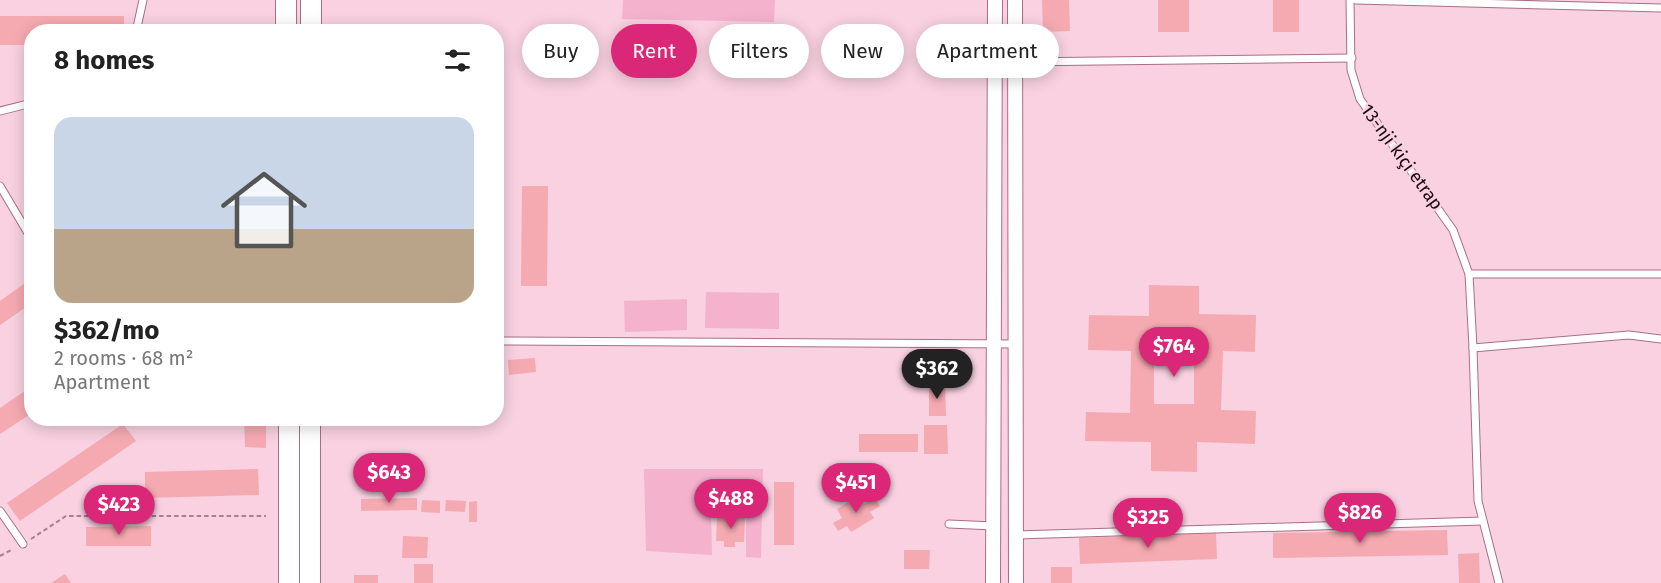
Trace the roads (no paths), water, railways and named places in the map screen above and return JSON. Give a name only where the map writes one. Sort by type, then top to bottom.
[{"type":"street","points":[[286,0],[286,24]]},
{"type":"street","points":[[311,0],[311,24]]},
{"type":"street","points":[[993,583],[995,0]]},
{"type":"street","points":[[1015,0],[1015,24]]},
{"type":"street","points":[[1016,78],[1016,583]]},
{"type":"street","points":[[289,426],[290,583]]},
{"type":"street","points":[[310,426],[310,583]]},
{"type":"lane","points":[[138,24],[143,0]]},
{"type":"lane","name":"13-nji kiçi etrap","points":[[1350,0],[1351,70],[1360,99],[1453,230],[1469,274],[1477,473],[1483,521],[1499,583]]},
{"type":"lane","points":[[1356,0],[1661,8]]},
{"type":"lane","points":[[1059,61],[1352,58]]},
{"type":"lane","points":[[0,111],[24,106]]},
{"type":"lane","points":[[0,186],[24,226]]},
{"type":"lane","points":[[1469,274],[1661,274]]},
{"type":"lane","points":[[1473,348],[1629,335],[1661,339]]},
{"type":"lane","points":[[504,341],[1015,344]]},
{"type":"lane","points":[[0,511],[23,544]]},
{"type":"lane","points":[[1016,535],[1483,521]]},
{"type":"lane","points":[[949,525],[994,526]]}]
